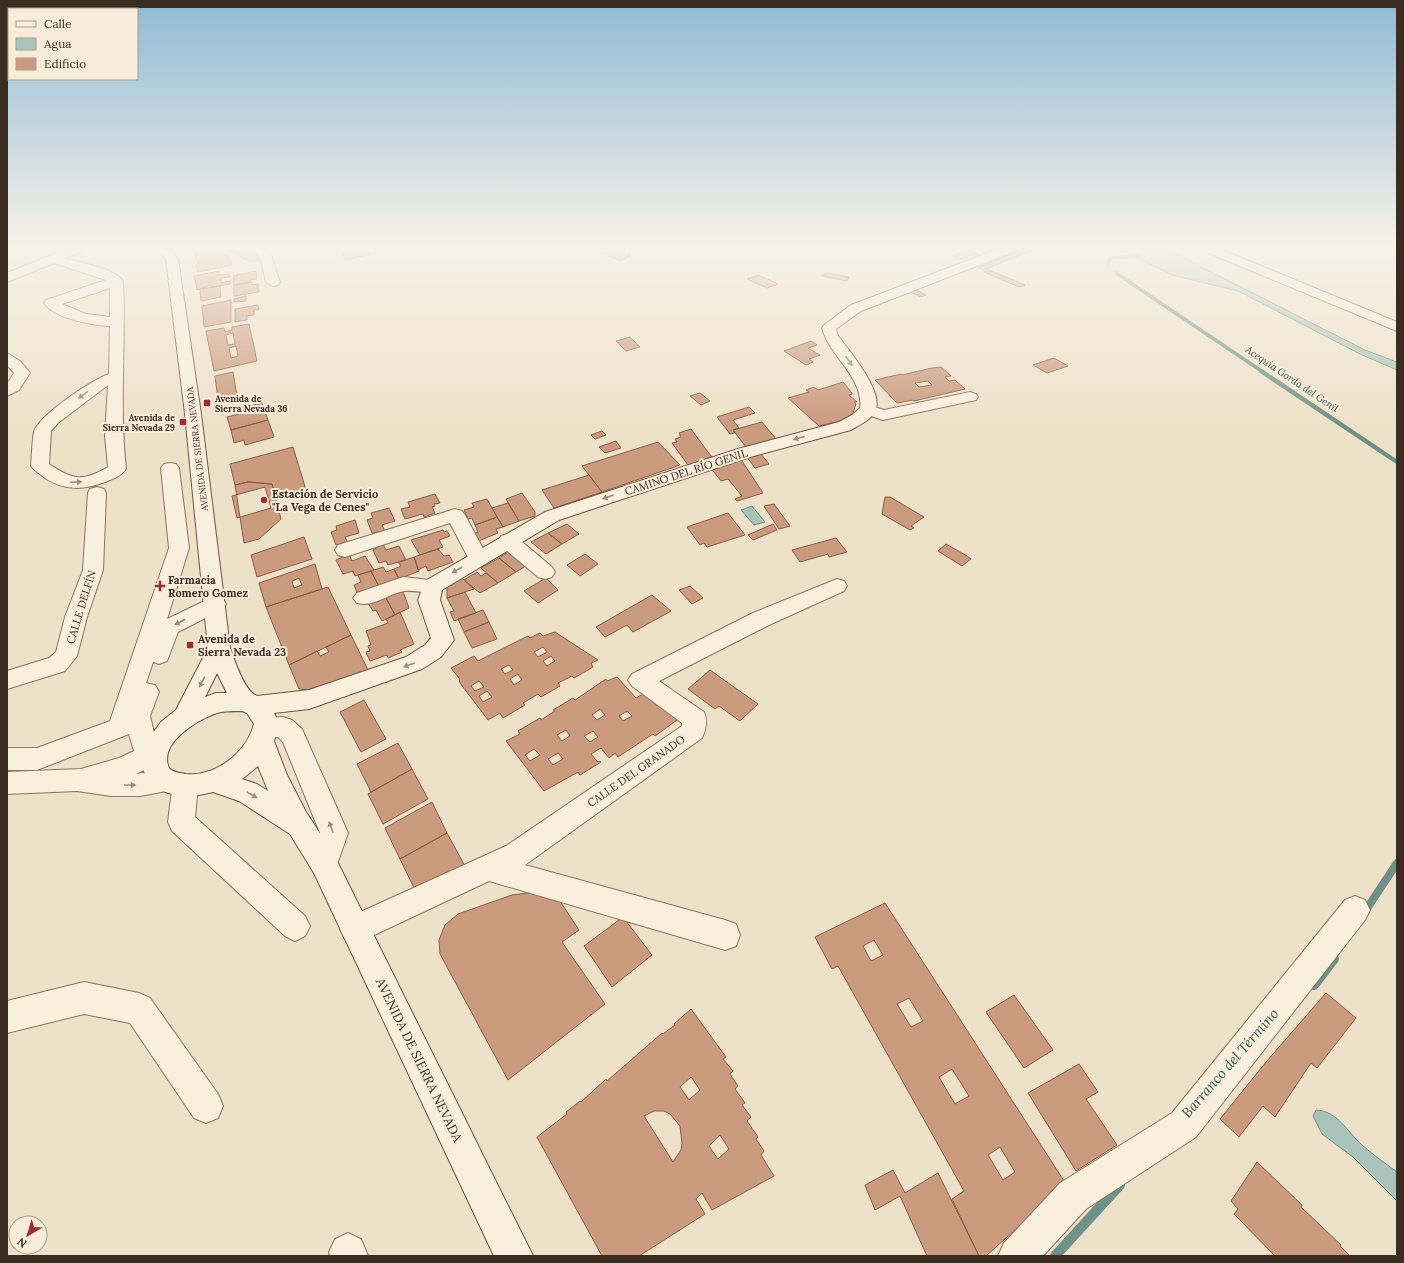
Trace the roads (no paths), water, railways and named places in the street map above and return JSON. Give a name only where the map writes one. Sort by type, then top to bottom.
[{"type":"street","points":[[59,308],[92,321],[118,322]]},
{"type":"street","points":[[117,308],[117,376],[114,436],[117,469],[107,476],[70,483],[40,466],[43,430],[52,419],[101,382],[117,376]]},
{"type":"street","name":"AVENIDA DE SIERRA NEVADA","points":[[179,308],[193,414],[215,604],[218,648],[231,679],[259,720],[275,781],[297,824],[324,864],[514,1256]]},
{"type":"street","points":[[856,308],[829,328],[831,336],[858,374],[869,401],[868,410],[883,415],[970,397]]},
{"type":"street","points":[[1351,308],[1397,327]]},
{"type":"street","points":[[1364,308],[1397,322]]},
{"type":"street","points":[[7,358],[16,364],[22,373],[13,387],[7,391]]},
{"type":"street","name":"CAMINO DEL RÍO GENIL","points":[[432,586],[552,516],[744,453],[845,426],[858,419],[868,410]]},
{"type":"street","points":[[7,759],[37,759],[120,728],[179,548],[170,468]]},
{"type":"street","name":"CALLE DELFÍN","points":[[7,680],[57,665],[66,656],[76,617],[93,570],[97,493]]},
{"type":"street","points":[[345,550],[455,515],[478,558]]},
{"type":"street","points":[[508,542],[545,572]]},
{"type":"street","points":[[259,720],[286,714],[309,699],[414,663],[433,651],[443,640],[429,600],[432,586],[403,584],[364,598]]},
{"type":"street","name":"CALLE DEL GRANADO","points":[[356,929],[516,855],[693,731],[695,719],[640,680],[761,620],[838,586]]},
{"type":"street","points":[[156,750],[144,746],[138,716],[169,627],[215,604]]},
{"type":"street","points":[[186,716],[190,704],[218,648]]},
{"type":"street","points":[[295,926],[181,822],[175,783],[154,768],[156,750],[170,729],[186,716],[216,703],[259,720],[283,727],[293,736],[334,833],[324,864]]},
{"type":"street","points":[[7,783],[77,780],[111,785],[133,785],[215,781],[242,766],[259,720]]},
{"type":"street","points":[[77,780],[125,767],[156,750]]},
{"type":"street","name":"AVENIDA DE SIERRA NEVADA","points":[[215,781],[248,792],[297,824]]},
{"type":"street","points":[[489,868],[725,935]]},
{"type":"street","points":[[1018,1256],[1073,1196],[1184,1125],[1355,910]]},
{"type":"street","points":[[7,1016],[84,998],[139,1009],[206,1106]]},
{"type":"water","points":[[1271,308],[1282,308],[1365,350],[1397,362],[1397,370],[1360,354]]},
{"type":"water","points":[[752,506],[765,522],[754,525],[741,510]]},
{"type":"water","points":[[1316,1110],[1324,1111],[1337,1118],[1362,1145],[1397,1172],[1397,1201],[1353,1157],[1322,1134],[1313,1116]]},
{"type":"waterway","name":"Acequia Gorda del Genil","points":[[1168,308],[1263,372]]},
{"type":"waterway","name":"Acequia Gorda del Genil","points":[[1261,371],[1397,462]]},
{"type":"waterway","name":"Barranco del Término","points":[[1364,913],[1397,863]]},
{"type":"waterway","name":"Barranco del Término","points":[[1314,985],[1334,959]]},
{"type":"waterway","name":"Barranco del Término","points":[[1055,1256],[1120,1185]]},
{"type":"place","name":"Avenida de Sierra Nevada 36","points":[[207,403]]},
{"type":"place","name":"Avenida de Sierra Nevada 29","points":[[183,422]]},
{"type":"place","name":"Estación de Servicio \"La Vega de Cenes\"","points":[[264,500]]},
{"type":"place","name":"Farmacia Romero Gomez","points":[[160,586]]},
{"type":"place","name":"Avenida de Sierra Nevada 23","points":[[190,645]]}]
